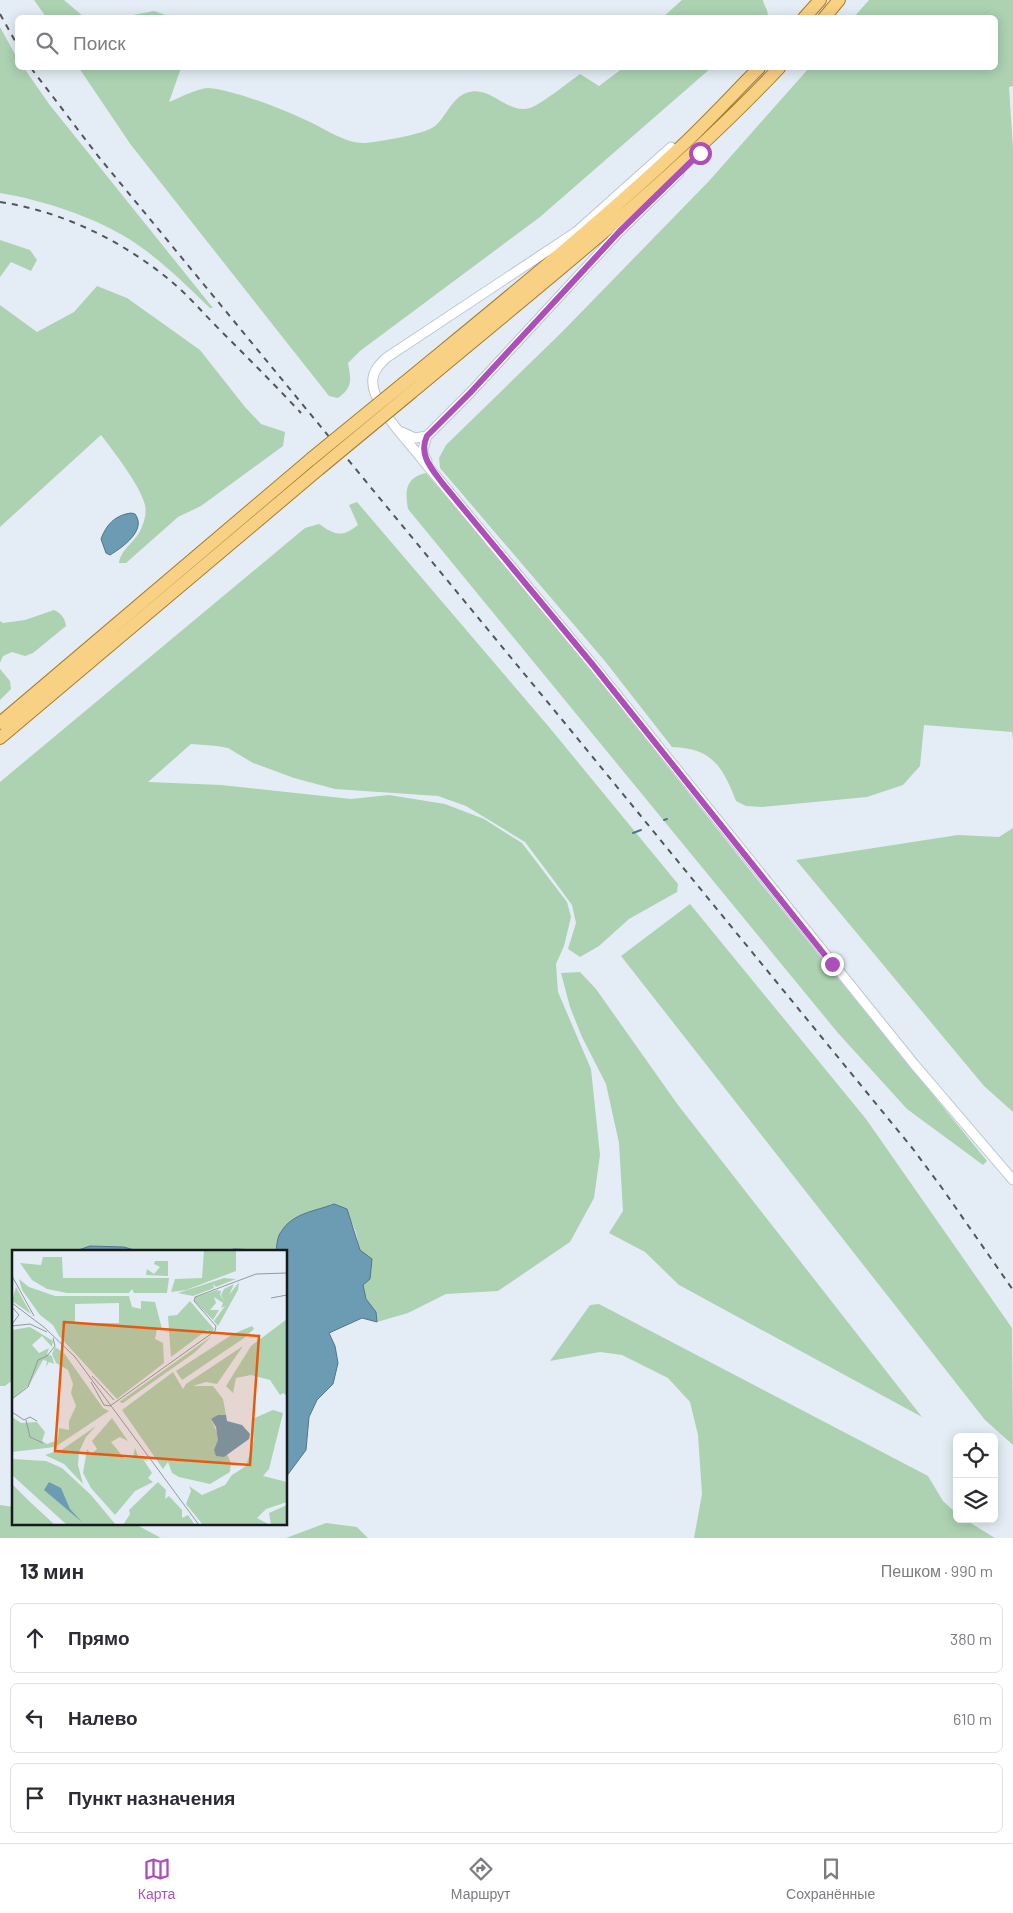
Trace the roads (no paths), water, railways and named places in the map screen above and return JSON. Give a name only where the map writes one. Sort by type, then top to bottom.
[{"type":"main road","points":[[807,15],[820,0]]},
{"type":"main road","points":[[826,15],[839,0]]},
{"type":"main road","points":[[408,388],[689,140],[757,70]]},
{"type":"main road","points":[[0,723],[408,388],[606,230],[744,104],[777,70]]},
{"type":"main road","points":[[0,738],[315,464]]},
{"type":"street","points":[[734,94],[690,130],[576,232],[386,358],[375,372],[373,387],[377,399],[394,424],[593,665],[889,1034],[1013,1180]]},
{"type":"street","points":[[443,484],[423,454],[427,436],[470,393],[619,232],[708,145],[744,104]]},
{"type":"street","points":[[394,424],[403,433],[411,437],[420,438],[427,436]]},
{"type":"water","points":[[131,513],[135,514],[138,520],[136,532],[127,543],[115,552],[110,555],[106,553],[101,539],[106,529],[116,518]]},
{"type":"water","points":[[334,1204],[347,1209],[360,1250],[372,1259],[370,1279],[363,1285],[366,1299],[376,1312],[377,1322],[362,1318],[329,1333],[335,1346],[338,1363],[333,1384],[317,1400],[309,1417],[306,1450],[288,1474],[288,1250],[276,1250],[277,1241],[286,1226],[305,1213]]},
{"type":"water","points":[[90,1246],[124,1247],[134,1250],[79,1250]]},
{"type":"waterway","points":[[633,833],[641,830]]},
{"type":"railway","points":[[0,14],[15,41]]},
{"type":"railway","points":[[33,70],[98,156],[913,1149],[1013,1290]]},
{"type":"railway","points":[[0,202],[49,213],[72,222],[96,232],[139,257],[179,288],[301,413]]}]
